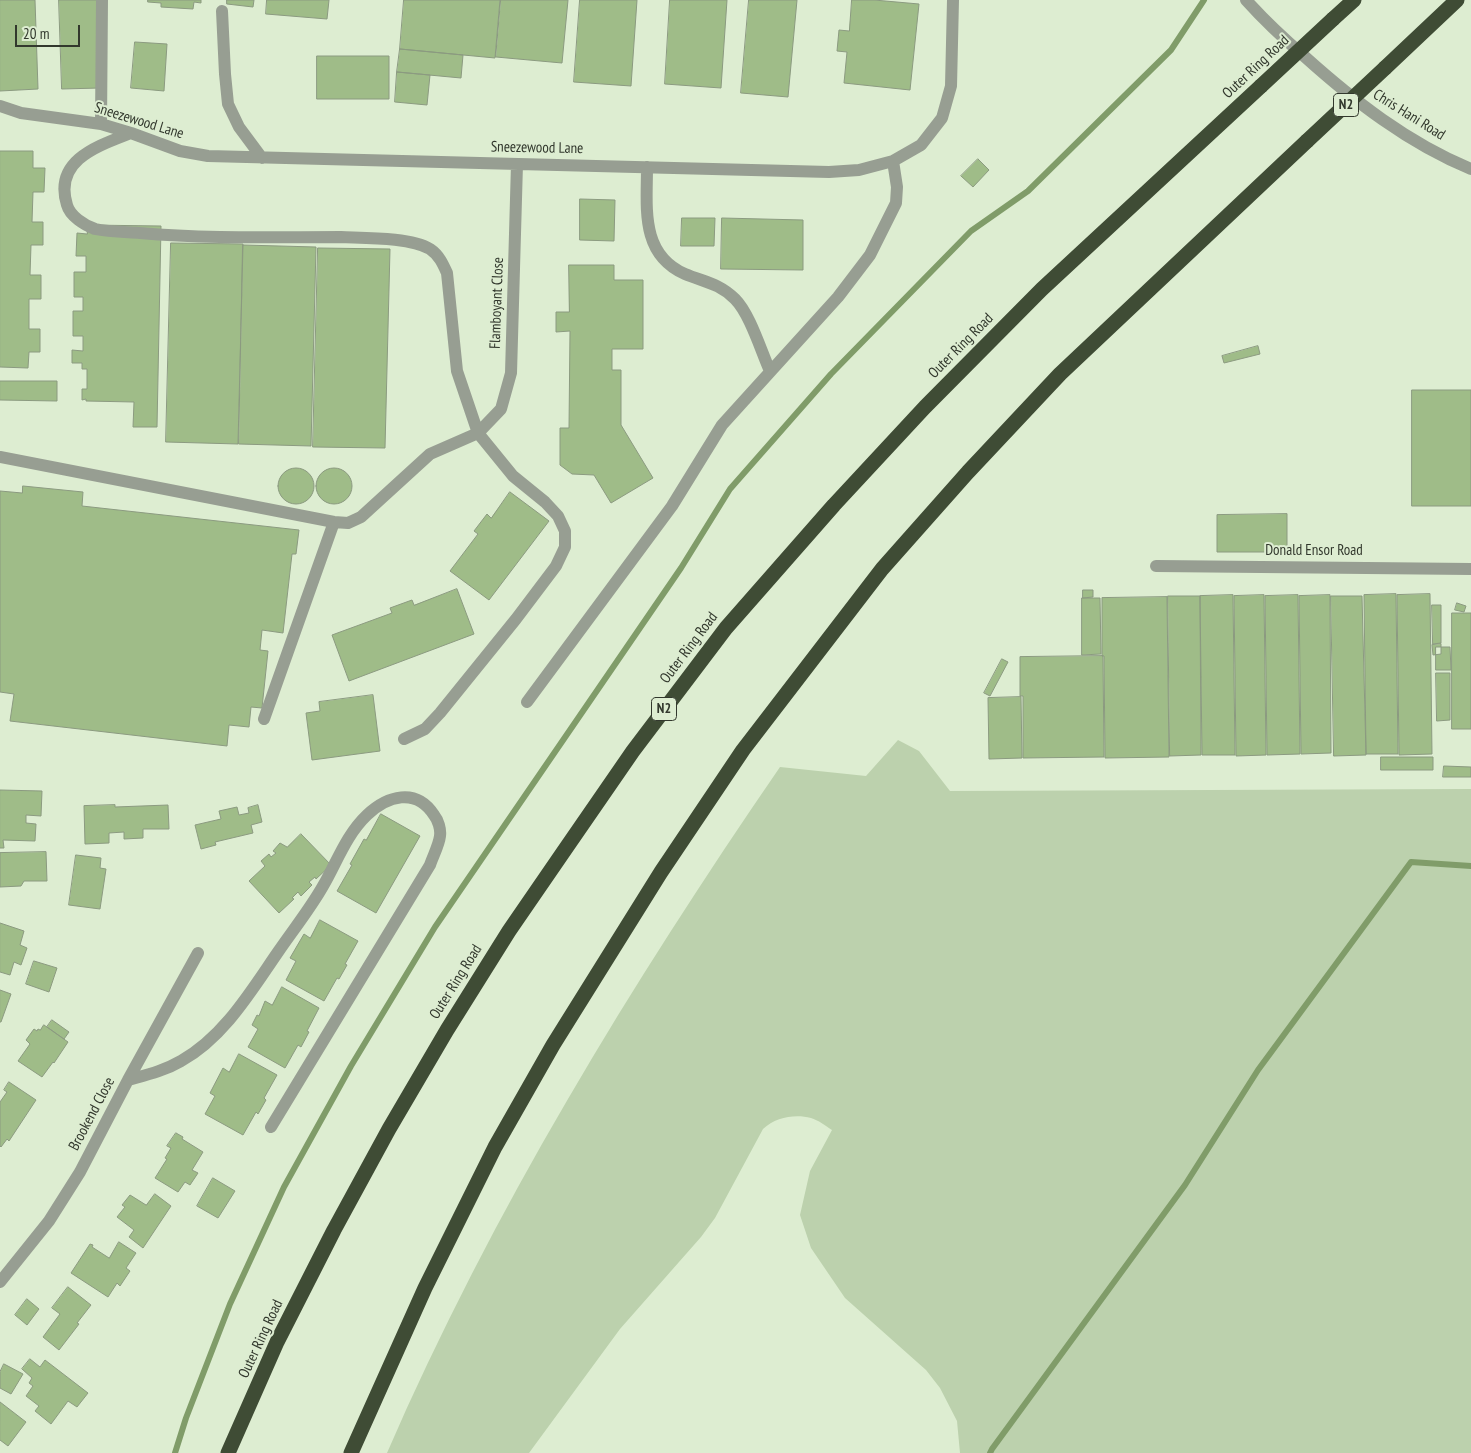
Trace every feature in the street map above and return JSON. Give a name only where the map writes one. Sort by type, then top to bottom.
[{"type":"highway","name":"Outer Ring Road","points":[[228,1453],[277,1342],[334,1230],[389,1129],[448,1030],[509,931],[633,751],[726,628],[828,512],[925,407],[1035,296],[1354,0]]},
{"type":"highway","name":"N2","points":[[351,1453],[425,1288],[495,1147],[553,1045],[661,872],[743,750],[882,569],[968,472],[1060,374],[1457,0]]},
{"type":"street","points":[[101,124],[102,0]]},
{"type":"street","name":"Sneezewood Lane","points":[[0,106],[21,113],[101,124],[180,151],[208,156],[829,172],[859,170],[893,161],[921,145],[942,118],[952,86],[953,0]]},
{"type":"street","name":"Chris Hani Road","points":[[1246,0],[1262,18],[1326,76],[1376,116],[1451,160],[1471,169]]},
{"type":"street","points":[[222,11],[228,104],[239,126],[262,158]]},
{"type":"street","points":[[131,133],[93,148],[74,163],[66,178],[64,194],[68,209],[78,220],[94,228],[163,235],[376,238],[412,242],[430,248],[441,259],[447,273],[457,371],[478,433],[513,476],[545,502],[558,516],[565,531],[565,547],[556,566],[516,619],[440,713],[425,729],[404,739]]},
{"type":"street","points":[[527,702],[672,506],[722,425],[838,296],[870,255],[896,203],[897,186],[893,161]]},
{"type":"street","name":"Flamboyant Close","points":[[478,433],[501,409],[511,373],[517,164]]},
{"type":"street","points":[[647,167],[649,228],[652,244],[660,257],[671,267],[724,289],[737,301],[748,320],[770,371]]},
{"type":"street","points":[[0,457],[334,522],[348,523],[361,517],[430,454],[478,433]]},
{"type":"street","points":[[264,719],[334,522]]},
{"type":"street","name":"Donald Ensor Road","points":[[1156,566],[1471,569]]},
{"type":"street","points":[[128,1080],[160,1071],[182,1061],[210,1040],[232,1016],[292,932],[322,887],[346,841],[366,816],[384,801],[404,796],[420,800],[438,820],[440,836],[430,865],[271,1127]]},
{"type":"street","name":"Brookend Close","points":[[0,1282],[49,1221],[80,1172],[198,953]]},
{"type":"green space","points":[[898,740],[919,751],[950,791],[1471,789],[1471,1453],[960,1453],[957,1421],[940,1388],[926,1370],[845,1298],[811,1248],[800,1215],[810,1171],[832,1130],[814,1119],[799,1116],[780,1119],[763,1129],[715,1218],[701,1237],[620,1329],[529,1453],[387,1453],[428,1363],[472,1274],[518,1187],[567,1101],[670,932],[780,767],[866,776]]},
{"type":"building","points":[[0,0],[35,0],[38,89],[0,91]]},
{"type":"building","points":[[59,0],[97,0],[100,88],[62,89]]},
{"type":"building","points":[[148,0],[201,0],[201,3],[194,2],[193,9],[161,7],[161,3],[148,2]]},
{"type":"building","points":[[227,0],[254,0],[253,7],[227,4]]},
{"type":"building","points":[[267,0],[329,0],[327,19],[266,14]]},
{"type":"building","points":[[404,0],[500,0],[495,58],[400,49]]},
{"type":"building","points":[[501,0],[568,0],[562,63],[496,57]]},
{"type":"building","points":[[580,0],[637,0],[631,86],[574,82]]},
{"type":"building","points":[[670,0],[727,0],[721,88],[665,84]]},
{"type":"building","points":[[749,0],[797,0],[788,97],[741,93]]},
{"type":"building","points":[[852,0],[919,4],[910,90],[844,83],[847,52],[837,51],[839,30],[849,31]]},
{"type":"building","points":[[135,42],[167,44],[164,91],[131,88]]},
{"type":"building","points":[[400,49],[463,55],[461,78],[397,72]]},
{"type":"building","points":[[317,56],[389,56],[389,99],[317,99]]},
{"type":"building","points":[[397,72],[430,75],[427,105],[395,102]]},
{"type":"building","points":[[0,151],[33,151],[33,168],[45,168],[44,192],[33,192],[32,222],[43,222],[43,245],[31,245],[30,275],[41,275],[41,299],[29,299],[29,329],[40,329],[40,352],[29,352],[28,368],[0,367]]},
{"type":"building","points":[[978,159],[989,170],[973,187],[961,176]]},
{"type":"building","points":[[580,199],[615,200],[614,241],[580,240]]},
{"type":"building","points":[[682,218],[715,218],[714,246],[681,246]]},
{"type":"building","points":[[722,218],[803,220],[803,270],[721,269]]},
{"type":"building","points":[[87,225],[161,226],[157,427],[133,427],[134,402],[82,400],[82,389],[87,389],[87,369],[82,369],[82,363],[72,363],[72,350],[83,351],[83,336],[73,336],[73,311],[83,311],[83,297],[74,297],[74,272],[86,272],[86,256],[76,256],[77,233],[87,234]]},
{"type":"building","points":[[171,243],[243,244],[238,444],[166,442]]},
{"type":"building","points":[[243,245],[316,247],[311,446],[239,444]]},
{"type":"building","points":[[318,248],[390,249],[385,448],[313,447]]},
{"type":"building","points":[[569,265],[614,265],[614,280],[643,280],[643,349],[612,349],[612,370],[621,370],[621,425],[653,478],[611,503],[594,475],[572,474],[560,465],[560,428],[569,428],[570,331],[556,332],[556,312],[569,312]]},
{"type":"building","points":[[1258,346],[1260,354],[1224,363],[1222,356]]},
{"type":"building","points":[[0,381],[57,381],[57,401],[0,400]]},
{"type":"building","points":[[1412,390],[1471,390],[1471,506],[1412,506]]},
{"type":"building","points":[[296,468],[303,469],[309,473],[313,479],[313,493],[309,499],[303,503],[296,504],[289,503],[283,499],[279,493],[278,486],[279,479],[283,473],[289,469]]},
{"type":"building","points":[[334,468],[341,469],[347,473],[351,479],[351,493],[347,499],[341,503],[334,504],[327,503],[321,499],[317,493],[316,486],[317,479],[321,473],[327,469]]},
{"type":"building","points":[[23,486],[83,492],[82,506],[299,530],[296,554],[292,554],[283,633],[262,630],[260,650],[268,651],[262,708],[251,707],[249,727],[229,725],[227,746],[10,721],[14,694],[0,692],[0,491],[22,493]]},
{"type":"building","points":[[510,492],[549,521],[489,600],[450,571],[478,534],[474,531],[487,514],[491,518]]},
{"type":"building","points":[[1287,514],[1287,552],[1217,552],[1217,515]]},
{"type":"building","points":[[457,589],[474,634],[349,681],[332,635],[392,613],[390,608],[412,600],[414,605]]},
{"type":"building","points":[[1083,590],[1093,590],[1093,597],[1083,598]]},
{"type":"building","points":[[1396,594],[1398,754],[1366,754],[1364,595]]},
{"type":"building","points":[[1430,594],[1432,754],[1399,755],[1397,595]]},
{"type":"building","points":[[1233,595],[1235,755],[1202,755],[1200,596]]},
{"type":"building","points":[[1264,595],[1266,755],[1236,756],[1234,596]]},
{"type":"building","points":[[1298,595],[1300,754],[1267,755],[1265,596]]},
{"type":"building","points":[[1330,595],[1331,753],[1301,754],[1299,596]]},
{"type":"building","points":[[1168,596],[1200,596],[1201,755],[1170,756]]},
{"type":"building","points":[[1331,596],[1362,596],[1366,755],[1334,756]]},
{"type":"building","points":[[1167,597],[1169,757],[1105,758],[1102,598]]},
{"type":"building","points":[[1082,598],[1100,598],[1101,654],[1082,655]]},
{"type":"building","points":[[1457,603],[1466,606],[1464,612],[1455,610]]},
{"type":"building","points":[[1432,605],[1441,605],[1441,643],[1433,644]]},
{"type":"building","points":[[1452,613],[1471,613],[1471,729],[1452,729]]},
{"type":"building","points":[[1441,644],[1441,654],[1433,655],[1432,645]]},
{"type":"building","points":[[1436,647],[1450,647],[1451,670],[1436,670]]},
{"type":"building","points":[[1103,656],[1104,757],[1023,758],[1023,696],[1020,696],[1020,657]]},
{"type":"building","points":[[1002,659],[1008,662],[990,696],[984,693]]},
{"type":"building","points":[[1436,673],[1450,673],[1450,720],[1437,721]]},
{"type":"building","points":[[373,695],[380,751],[312,760],[306,713],[320,711],[319,702]]},
{"type":"building","points":[[1021,697],[1022,758],[989,759],[988,698]]},
{"type":"building","points":[[1381,757],[1433,757],[1433,770],[1381,770]]},
{"type":"building","points":[[1444,766],[1471,767],[1471,777],[1443,777]]},
{"type":"building","points":[[0,790],[42,791],[41,816],[26,815],[26,823],[36,824],[35,841],[3,840],[4,848],[0,848]]},
{"type":"building","points":[[115,805],[115,807],[168,805],[169,829],[143,829],[143,838],[124,839],[124,832],[109,833],[109,843],[85,844],[84,806]]},
{"type":"building","points":[[258,805],[262,822],[251,825],[253,833],[215,842],[216,845],[201,849],[195,825],[221,819],[219,811],[237,807],[239,815],[249,813],[248,808]]},
{"type":"building","points":[[381,814],[420,836],[376,913],[337,891],[364,839],[366,840]]},
{"type":"building","points":[[301,834],[331,865],[316,879],[315,877],[309,882],[312,885],[301,896],[298,892],[292,898],[294,899],[279,913],[249,881],[265,866],[261,861],[269,854],[271,857],[276,853],[273,851],[280,843],[287,847]]},
{"type":"building","points":[[46,852],[47,881],[24,881],[21,886],[0,887],[0,853]]},
{"type":"building","points":[[76,855],[101,858],[100,868],[106,869],[100,909],[69,905]]},
{"type":"building","points":[[320,920],[358,941],[345,964],[347,965],[324,1001],[286,980],[296,961],[290,958],[304,934],[310,938]]},
{"type":"building","points":[[0,923],[24,931],[20,945],[27,948],[21,965],[14,962],[10,975],[0,972]]},
{"type":"building","points":[[34,961],[57,968],[49,992],[26,984]]},
{"type":"building","points":[[282,987],[319,1008],[301,1047],[298,1045],[285,1068],[248,1047],[258,1029],[252,1025],[257,1015],[259,1016],[265,1001],[272,1005]]},
{"type":"building","points":[[0,990],[11,994],[1,1022],[0,1022]]},
{"type":"building","points":[[52,1020],[69,1032],[64,1039],[47,1027]]},
{"type":"building","points":[[44,1025],[68,1042],[42,1077],[18,1061],[30,1044],[26,1040],[34,1029],[40,1030]]},
{"type":"building","points":[[239,1054],[277,1075],[264,1098],[266,1100],[258,1114],[256,1112],[243,1135],[205,1114],[215,1096],[210,1093],[223,1068],[229,1072]]},
{"type":"building","points":[[9,1082],[36,1100],[9,1141],[7,1139],[1,1147],[0,1102],[7,1092],[4,1090]]},
{"type":"building","points":[[176,1133],[203,1152],[192,1170],[198,1173],[190,1185],[185,1182],[178,1192],[155,1178],[167,1159],[165,1158],[171,1148],[167,1146]]},
{"type":"building","points":[[213,1178],[235,1191],[218,1218],[197,1206]]},
{"type":"building","points":[[155,1194],[171,1206],[143,1248],[129,1237],[134,1230],[117,1217],[125,1207],[122,1205],[130,1195],[146,1205]]},
{"type":"building","points":[[119,1242],[136,1253],[126,1268],[130,1271],[120,1286],[117,1283],[108,1297],[71,1273],[90,1244],[109,1258]]},
{"type":"building","points":[[68,1287],[91,1305],[59,1350],[43,1337],[60,1314],[52,1308]]},
{"type":"building","points":[[27,1299],[39,1309],[27,1325],[15,1315]]},
{"type":"building","points":[[30,1359],[40,1367],[45,1360],[88,1393],[77,1407],[68,1401],[51,1424],[35,1411],[39,1406],[26,1396],[33,1386],[29,1383],[32,1378],[22,1369]]},
{"type":"building","points":[[4,1364],[23,1374],[11,1394],[0,1388],[0,1372]]},
{"type":"building","points":[[0,1402],[26,1422],[8,1446],[0,1440]]},
{"type":"waterway","points":[[175,1453],[186,1418],[230,1304],[284,1187],[351,1066],[435,927],[681,568],[730,489],[831,374],[971,231],[1028,191],[1171,50],[1204,0]]},
{"type":"waterway","points":[[990,1453],[1185,1185],[1258,1070],[1411,862],[1471,866]]}]
